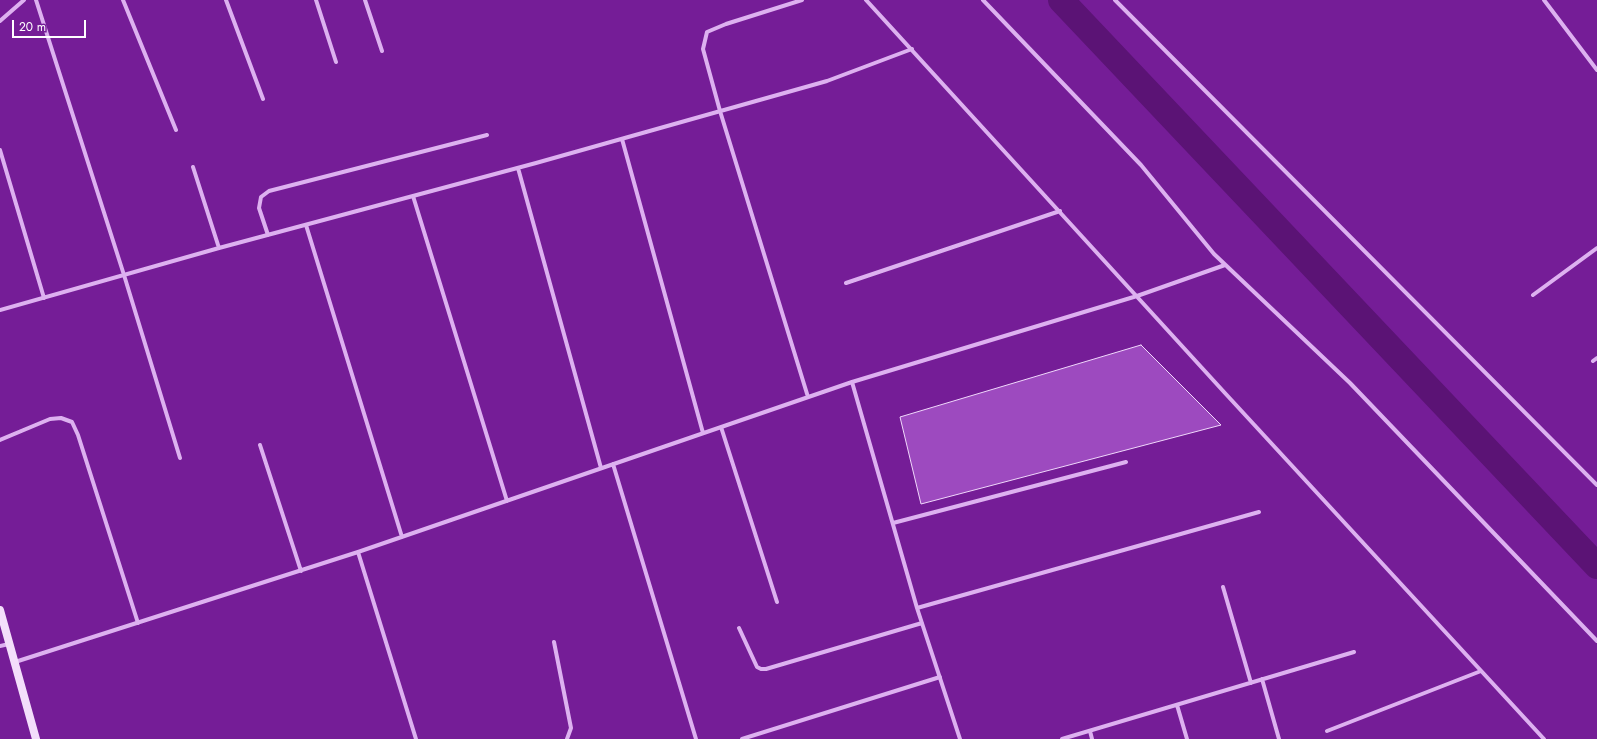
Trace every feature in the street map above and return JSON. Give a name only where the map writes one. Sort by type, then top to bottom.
[{"type":"main road","points":[[0,610],[36,739]]},
{"type":"street","points":[[0,21],[24,0]]},
{"type":"street","points":[[36,0],[124,275],[180,458]]},
{"type":"street","points":[[123,0],[176,130]]},
{"type":"street","points":[[226,0],[263,99]]},
{"type":"street","points":[[316,0],[336,62]]},
{"type":"street","points":[[365,0],[382,51]]},
{"type":"street","points":[[802,0],[726,24],[707,32],[703,49],[720,111],[808,397]]},
{"type":"street","points":[[866,0],[1544,739]]},
{"type":"street","points":[[983,0],[1141,165],[1214,254],[1350,383],[1597,641]]},
{"type":"street","points":[[1115,0],[1597,485]]},
{"type":"street","points":[[1544,0],[1597,70]]},
{"type":"street","points":[[0,310],[219,248],[518,168],[827,81],[912,49]]},
{"type":"street","points":[[268,235],[259,208],[261,197],[269,191],[487,136]]},
{"type":"street","points":[[622,139],[703,433]]},
{"type":"street","points":[[0,150],[44,298]]},
{"type":"street","points":[[193,167],[219,248]]},
{"type":"street","points":[[518,168],[601,468]]},
{"type":"street","points":[[413,196],[507,501]]},
{"type":"street","points":[[846,283],[1060,211]]},
{"type":"street","points":[[306,225],[402,537]]},
{"type":"street","points":[[1533,295],[1597,248]]},
{"type":"street","points":[[15,662],[358,552],[852,382],[1137,296],[1226,265]]},
{"type":"street","points":[[852,382],[922,623],[960,739]]},
{"type":"street","points":[[0,440],[50,419],[60,418],[72,422],[78,435],[138,623]]},
{"type":"street","points":[[721,427],[777,602]]},
{"type":"street","points":[[260,445],[301,571]]},
{"type":"street","points":[[893,523],[1126,462]]},
{"type":"street","points":[[613,464],[696,739]]},
{"type":"street","points":[[918,608],[1259,512]]},
{"type":"street","points":[[358,552],[416,739]]},
{"type":"street","points":[[1223,587],[1251,682]]},
{"type":"street","points":[[739,628],[757,667],[766,669],[922,623]]},
{"type":"street","points":[[554,642],[571,728],[567,739]]},
{"type":"street","points":[[0,646],[10,644]]},
{"type":"street","points":[[1062,739],[1354,652]]},
{"type":"street","points":[[1328,732],[1481,672]]},
{"type":"street","points":[[742,739],[940,677]]},
{"type":"street","points":[[1262,679],[1279,739]]},
{"type":"street","points":[[1178,705],[1187,739]]},
{"type":"street","points":[[1090,731],[1092,739]]},
{"type":"building","points":[[1141,345],[1221,425],[921,504],[900,417]]},
{"type":"waterway","points":[[1061,0],[1597,566]]}]
